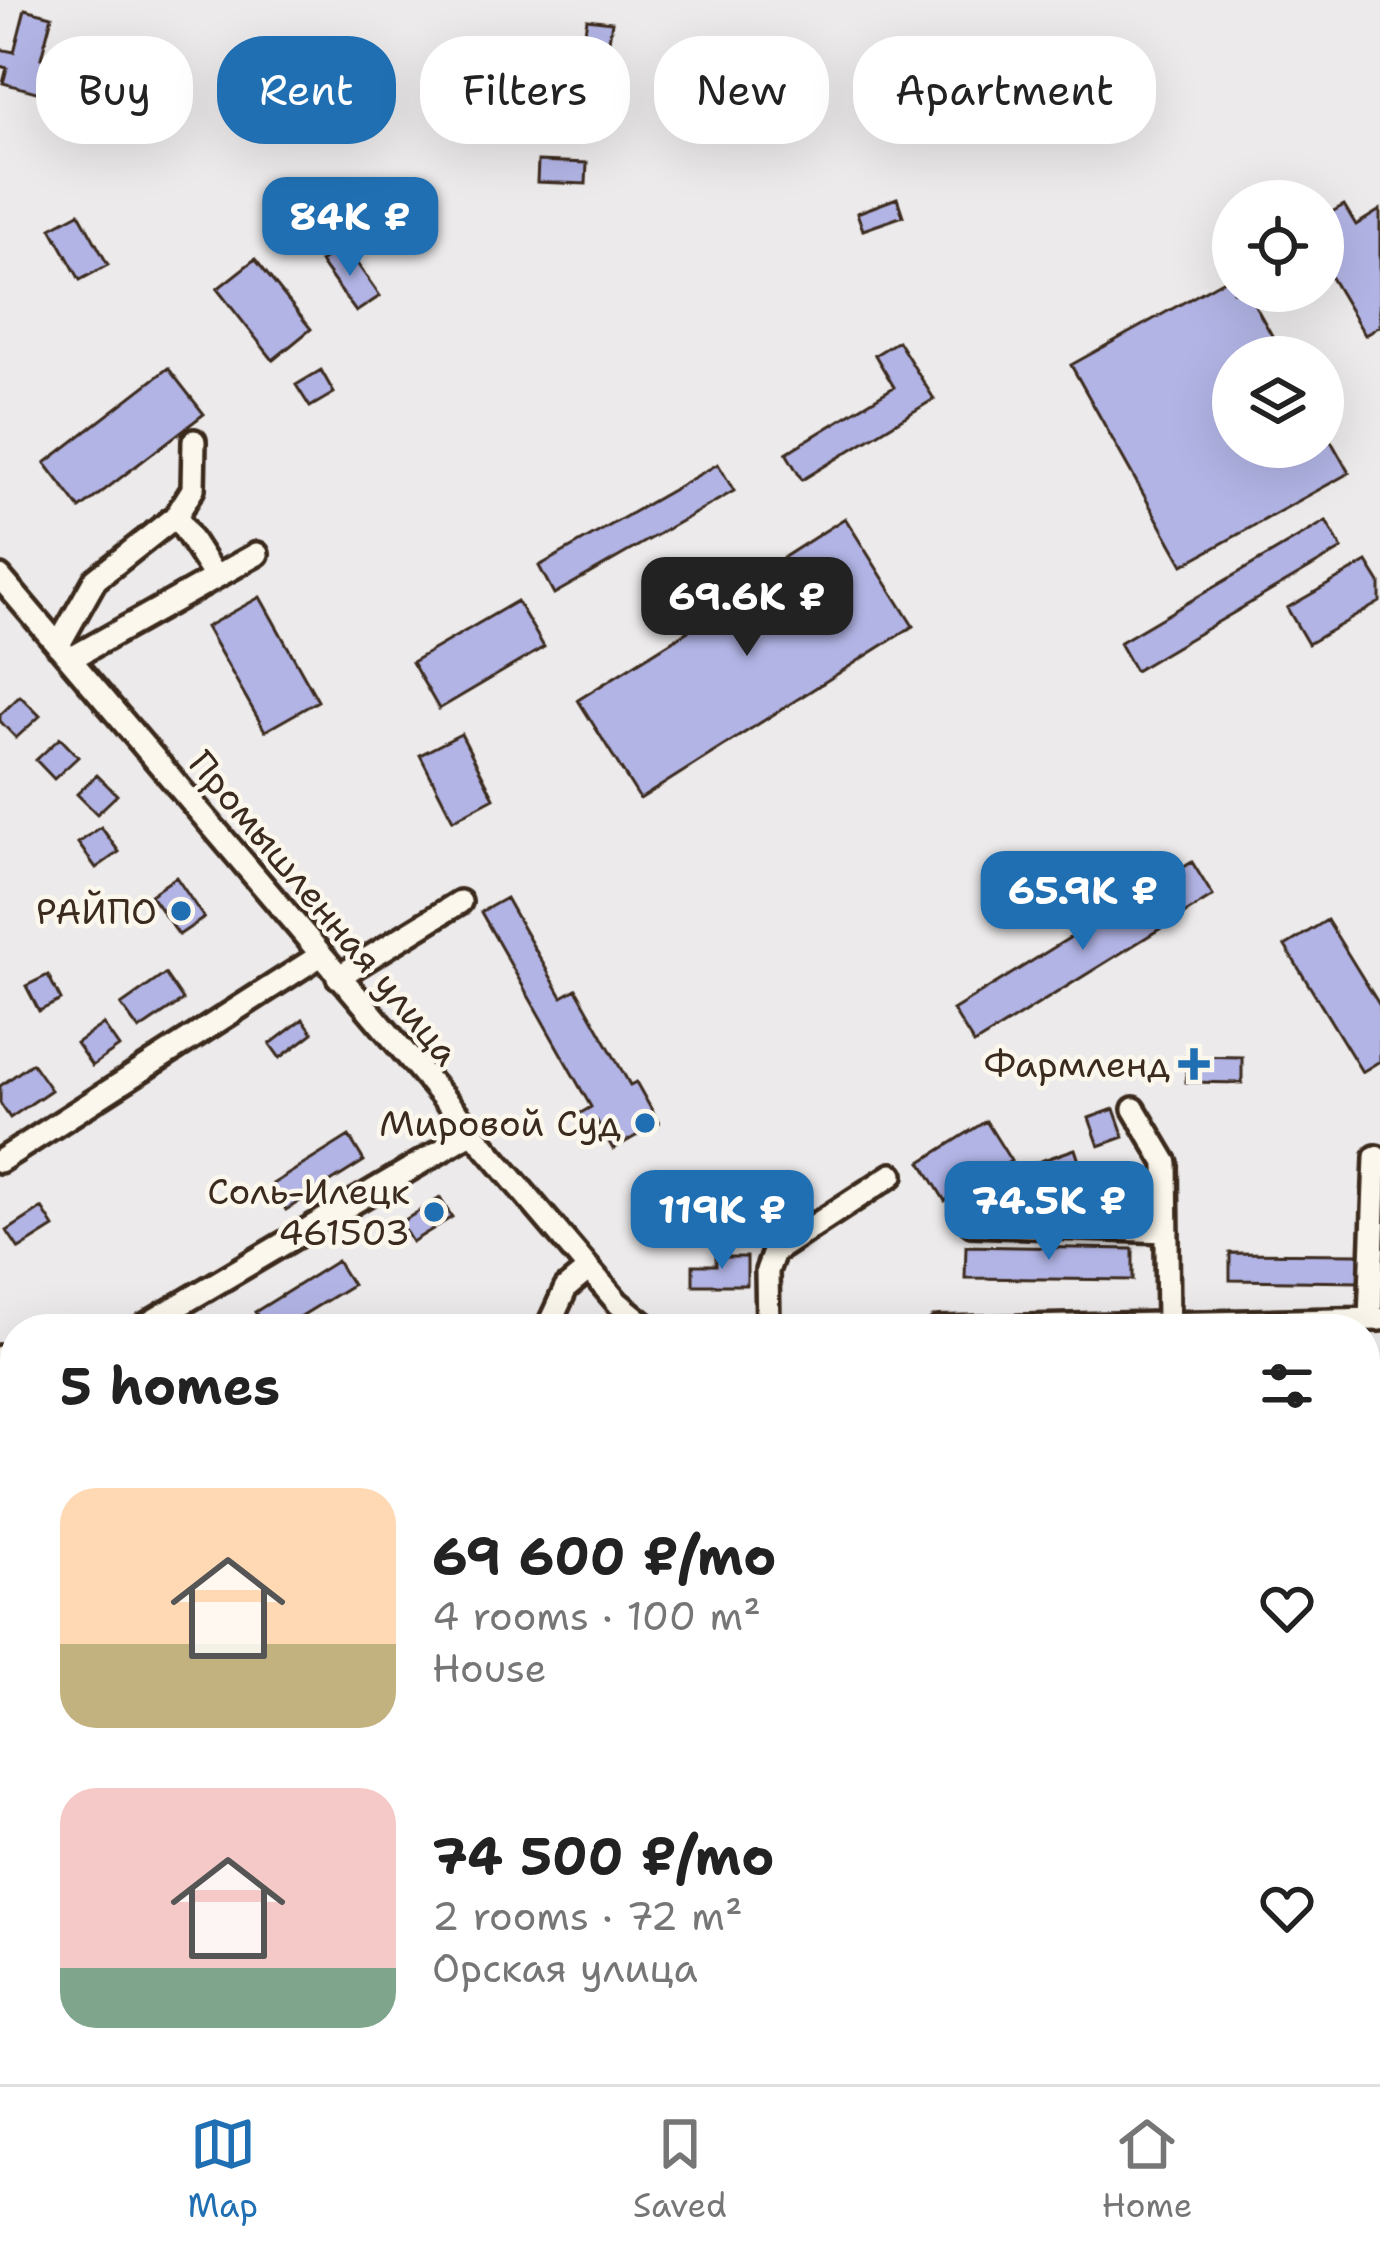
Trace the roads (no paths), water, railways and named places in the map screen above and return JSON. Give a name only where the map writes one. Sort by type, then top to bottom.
[{"type":"street","points":[[64,652],[95,580],[176,516],[193,489],[194,441]]},
{"type":"street","points":[[176,516],[214,575]]},
{"type":"street","points":[[64,652],[257,554]]},
{"type":"street","name":"Промышленная улица","points":[[0,577],[338,977],[632,1314]]},
{"type":"street","points":[[338,977],[460,902]]},
{"type":"street","points":[[0,1161],[321,955]]},
{"type":"street","points":[[1134,1109],[1166,1163],[1168,1314]]},
{"type":"street","points":[[164,1314],[471,1132]]},
{"type":"street","points":[[1375,1314],[1376,1156]]},
{"type":"street","points":[[767,1314],[766,1271],[774,1252],[892,1175]]},
{"type":"street","points":[[972,1224],[1167,1231]]},
{"type":"street","points":[[554,1314],[566,1288],[589,1269]]},
{"type":"place","name":"РАЙПО","points":[[181,911]]},
{"type":"place","name":"Фармленд","points":[[1194,1064]]},
{"type":"place","name":"Мировой Суд","points":[[645,1123]]},
{"type":"place","name":"Соль-Илецк 461503","points":[[434,1212]]}]
